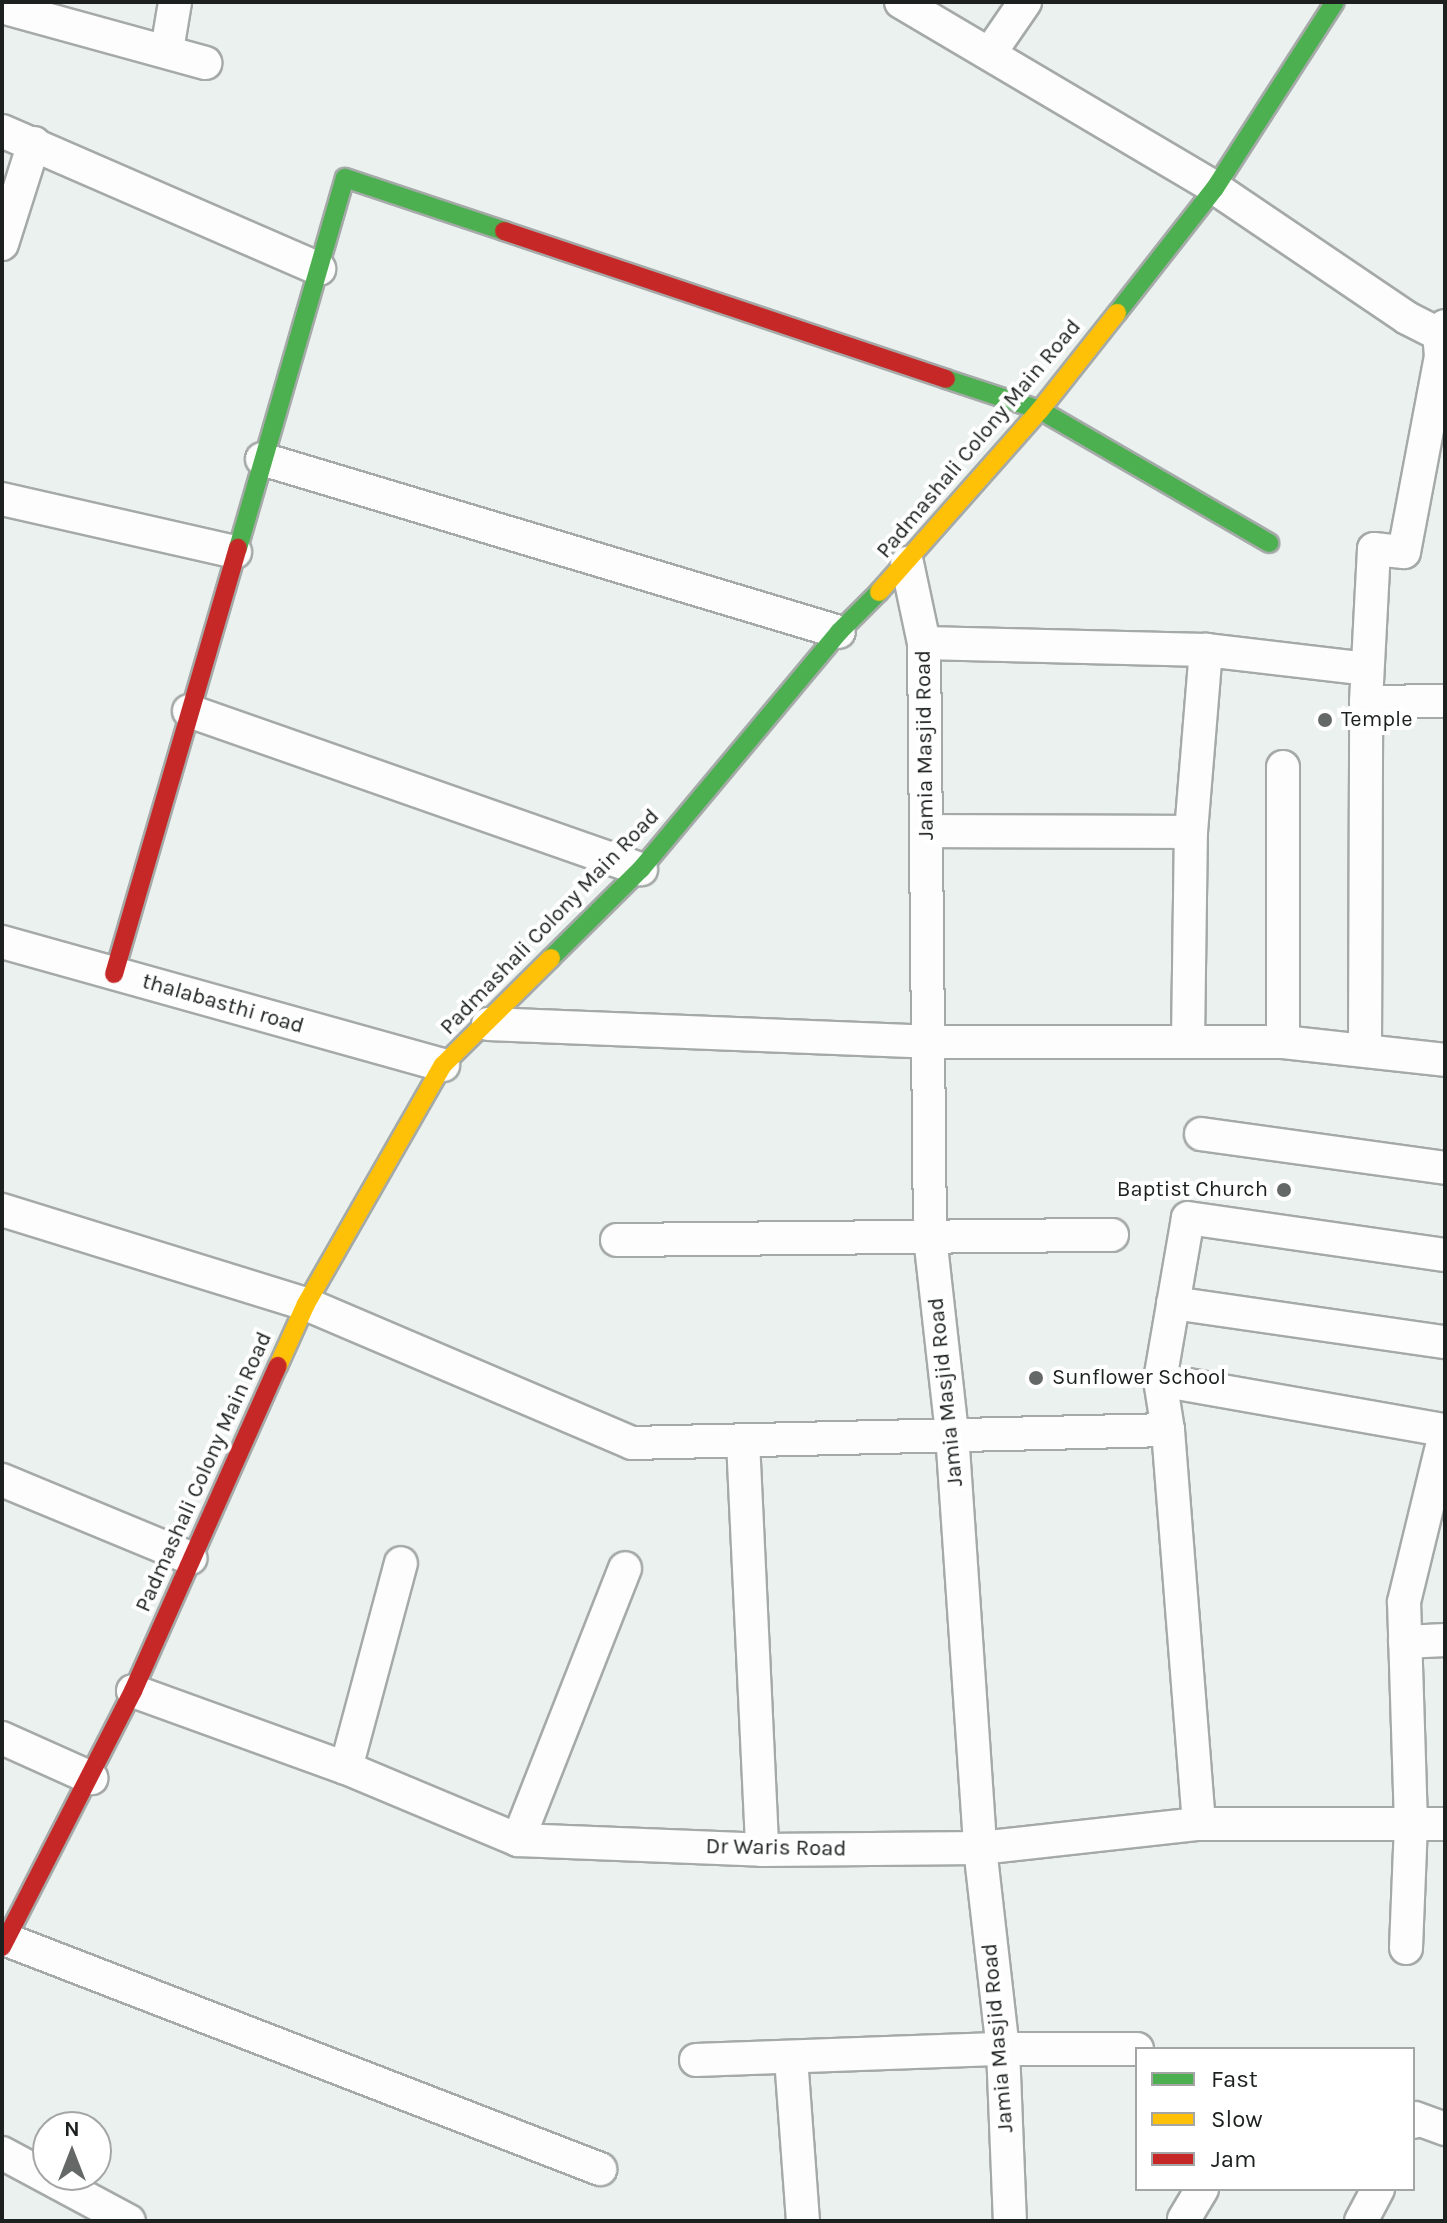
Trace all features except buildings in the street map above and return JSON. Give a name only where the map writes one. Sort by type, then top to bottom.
[{"type":"street","points":[[167,50],[175,2]]},
{"type":"street","points":[[901,2],[1215,188],[1407,318],[1442,330],[1441,356],[1404,552],[1374,549],[1366,702],[1365,1049]]},
{"type":"street","points":[[990,53],[1025,2]]},
{"type":"street","name":"Padmashali Colony Main Road","points":[[4,1944],[133,1691],[306,1304],[443,1065],[488,1024],[641,869],[839,632],[907,563],[1040,410],[1215,188],[1335,2]]},
{"type":"street","points":[[2,7],[167,50],[205,63]]},
{"type":"street","points":[[2,131],[319,269]]},
{"type":"street","points":[[2,244],[34,143]]},
{"type":"street","points":[[114,974],[345,178],[1040,410],[1269,543]]},
{"type":"street","points":[[262,459],[839,632]]},
{"type":"street","points":[[2,499],[235,552]]},
{"type":"street","name":"Jamia Masjid Road","points":[[907,563],[924,643],[930,1237],[952,1433],[980,1848],[1003,2049],[1010,2221]]},
{"type":"street","points":[[924,643],[1206,650],[1367,669]]},
{"type":"street","points":[[1188,1041],[1191,832],[1206,650]]},
{"type":"street","points":[[1366,702],[1445,701]]},
{"type":"street","points":[[189,711],[641,869]]},
{"type":"street","points":[[1283,767],[1283,1042]]},
{"type":"street","points":[[926,831],[1191,832]]},
{"type":"street","name":"thalabasthi road","points":[[2,942],[443,1065]]},
{"type":"street","points":[[488,1024],[929,1042],[1283,1042],[1445,1060]]},
{"type":"street","points":[[1201,1134],[1445,1168]]},
{"type":"street","points":[[2,1210],[306,1304],[632,1443],[1168,1430]]},
{"type":"street","points":[[1199,1824],[1168,1430],[1160,1380],[1188,1218],[1445,1255]]},
{"type":"street","points":[[617,1240],[1112,1235]]},
{"type":"street","points":[[1173,1303],[1445,1342]]},
{"type":"street","points":[[1160,1380],[1445,1432],[1435,1524],[1404,1602],[1411,1824],[1406,1948]]},
{"type":"street","points":[[743,1441],[762,1850]]},
{"type":"street","points":[[2,1480],[190,1558]]},
{"type":"street","points":[[346,1768],[401,1563]]},
{"type":"street","points":[[518,1840],[625,1568]]},
{"type":"street","points":[[1405,1642],[1445,1640]]},
{"type":"street","name":"Dr Waris Road","points":[[133,1691],[346,1768],[518,1840],[762,1850],[980,1848],[1199,1824],[1445,1824]]},
{"type":"street","points":[[2,1738],[91,1778]]},
{"type":"street","points":[[4,1944],[600,2169]]},
{"type":"street","points":[[696,2060],[1003,2049],[1135,2049]]},
{"type":"street","points":[[791,2058],[803,2221]]},
{"type":"street","points":[[1415,2118],[1445,2129]]},
{"type":"street","points":[[2,2153],[129,2221]]},
{"type":"street","points":[[1184,2219],[1201,2191]]},
{"type":"street","points":[[1361,2221],[1377,2191]]},
{"type":"traffic: fast","points":[[1117,313],[1215,188],[1335,2]]},
{"type":"traffic: fast","points":[[238,548],[345,178],[504,231]]},
{"type":"traffic: fast","points":[[946,379],[1040,410],[1269,543]]},
{"type":"traffic: fast","points":[[551,958],[641,869],[839,632],[879,592]]},
{"type":"traffic: slow","points":[[879,592],[1040,410],[1117,313]]},
{"type":"traffic: slow","points":[[278,1366],[306,1304],[443,1065],[551,958]]},
{"type":"traffic: jam","points":[[504,231],[946,379]]},
{"type":"traffic: jam","points":[[114,974],[238,548]]},
{"type":"traffic: jam","points":[[2,1947],[133,1691],[278,1366]]},
{"type":"place","name":"Temple","points":[[1325,720]]},
{"type":"place","name":"Baptist Church","points":[[1284,1190]]},
{"type":"place","name":"Sunflower School","points":[[1036,1378]]}]
